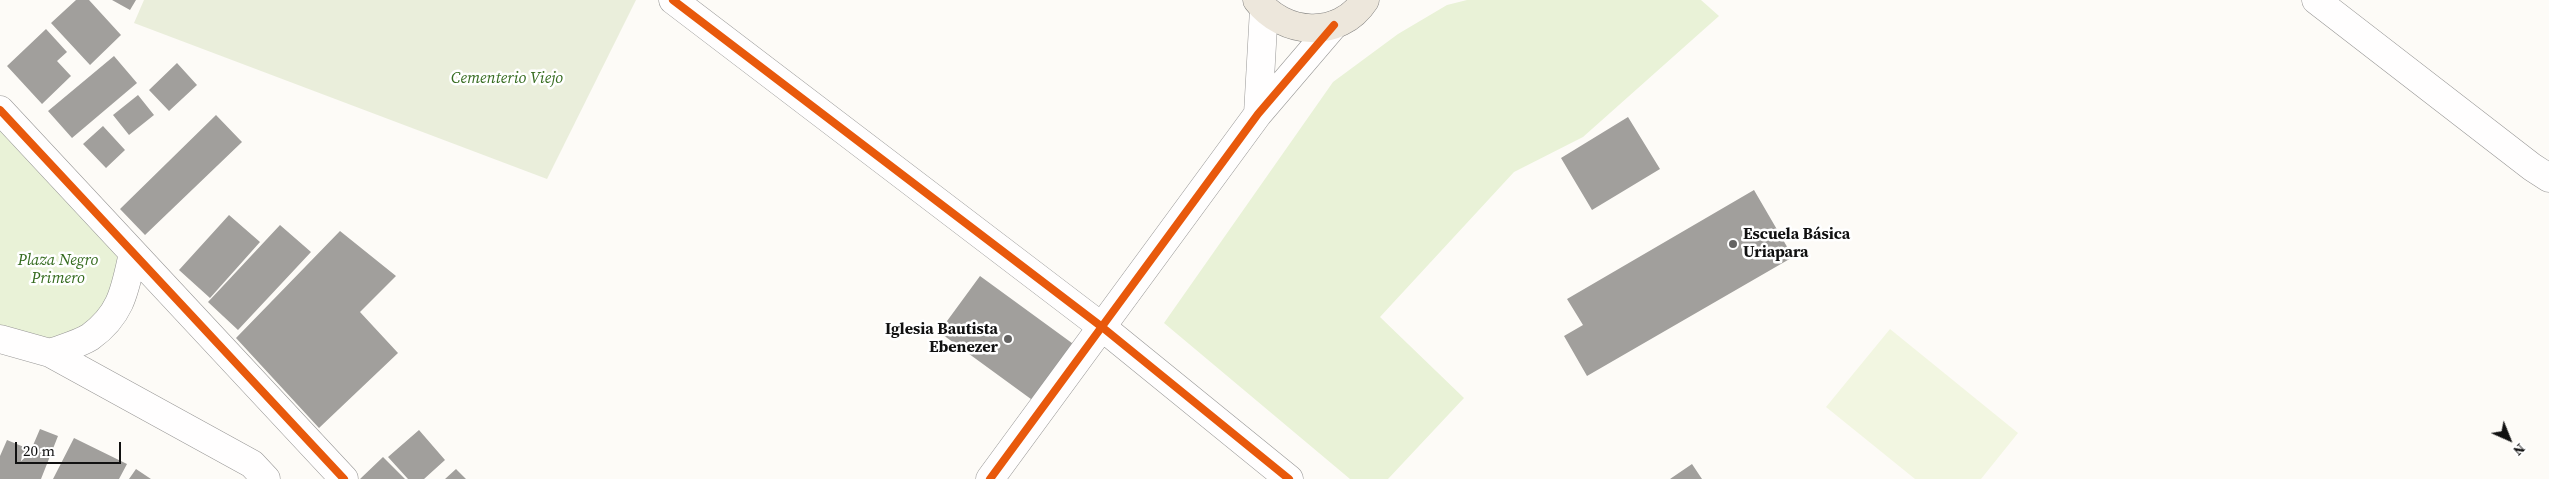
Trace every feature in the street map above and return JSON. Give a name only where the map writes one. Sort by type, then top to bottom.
[{"type":"main road","points":[[1260,5],[1276,19],[1304,29],[1319,29],[1334,25],[1349,17],[1365,2]]},
{"type":"street","points":[[673,0],[1102,327],[1289,479]]},
{"type":"street","points":[[2316,0],[2532,167],[2549,178]]},
{"type":"street","points":[[1258,114],[1260,5]]},
{"type":"street","points":[[990,479],[1258,114],[1334,25]]},
{"type":"street","points":[[0,110],[344,479]]},
{"type":"street","points":[[50,353],[89,338],[116,314],[127,282],[133,252]]},
{"type":"street","points":[[0,339],[50,353],[252,464],[266,479]]},
{"type":"green space","name":"Cementerio Viejo","points":[[144,0],[636,0],[547,179],[134,23]]},
{"type":"green space","points":[[1467,0],[1701,0],[1719,16],[1583,137],[1514,172],[1380,317],[1464,398],[1388,479],[1350,479],[1164,323],[1333,82],[1398,34],[1447,5]]},
{"type":"green space","name":"Plaza Negro Primero","points":[[0,122],[121,251],[120,268],[102,312],[79,330],[50,342],[0,327]]},
{"type":"green space","points":[[1890,329],[2018,433],[1981,479],[1915,479],[1826,407]]},
{"type":"building","points":[[76,0],[89,0],[121,35],[90,65],[51,23]]},
{"type":"building","points":[[112,0],[136,0],[130,10]]},
{"type":"building","points":[[46,29],[67,52],[57,61],[71,76],[42,104],[7,66]]},
{"type":"building","points":[[114,56],[137,83],[72,138],[48,111]]},
{"type":"building","points":[[177,63],[197,85],[169,111],[149,90]]},
{"type":"building","points":[[138,95],[154,115],[129,135],[113,115]]},
{"type":"building","points":[[216,115],[242,142],[145,235],[120,209]]},
{"type":"building","points":[[1628,117],[1660,169],[1592,210],[1561,158]]},
{"type":"building","points":[[103,126],[125,150],[106,168],[83,144]]},
{"type":"building","points":[[1754,190],[1793,257],[1587,376],[1564,336],[1583,325],[1567,299]]},
{"type":"building","points":[[229,215],[260,242],[210,298],[179,270]]},
{"type":"building","points":[[280,225],[311,252],[238,330],[208,302]]},
{"type":"building","points":[[340,231],[396,276],[360,312],[398,353],[319,428],[236,338]]},
{"type":"building","name":"Iglesia Bautista Ebenezer","points":[[980,276],[1076,346],[1035,402],[939,332]]},
{"type":"building","points":[[40,429],[58,436],[41,479],[0,479],[0,456],[7,440],[31,450]]},
{"type":"building","points":[[419,430],[445,460],[424,479],[408,479],[388,457]]},
{"type":"building","points":[[74,438],[127,464],[119,479],[53,479]]},
{"type":"building","points":[[383,457],[405,479],[360,479]]},
{"type":"building","points":[[1692,464],[1702,479],[1670,479]]},
{"type":"building","points":[[136,469],[151,479],[129,479]]},
{"type":"building","points":[[456,469],[466,479],[445,479]]},
{"type":"cycle path","points":[[673,0],[1102,327],[1289,479]]},
{"type":"cycle path","points":[[990,479],[1258,114],[1334,25]]},
{"type":"cycle path","points":[[0,110],[344,479]]},
{"type":"place","name":"Escuela Básica Uriapara","points":[[1733,244]]},
{"type":"place","name":"Iglesia Bautista Ebenezer","points":[[1008,339]]}]
